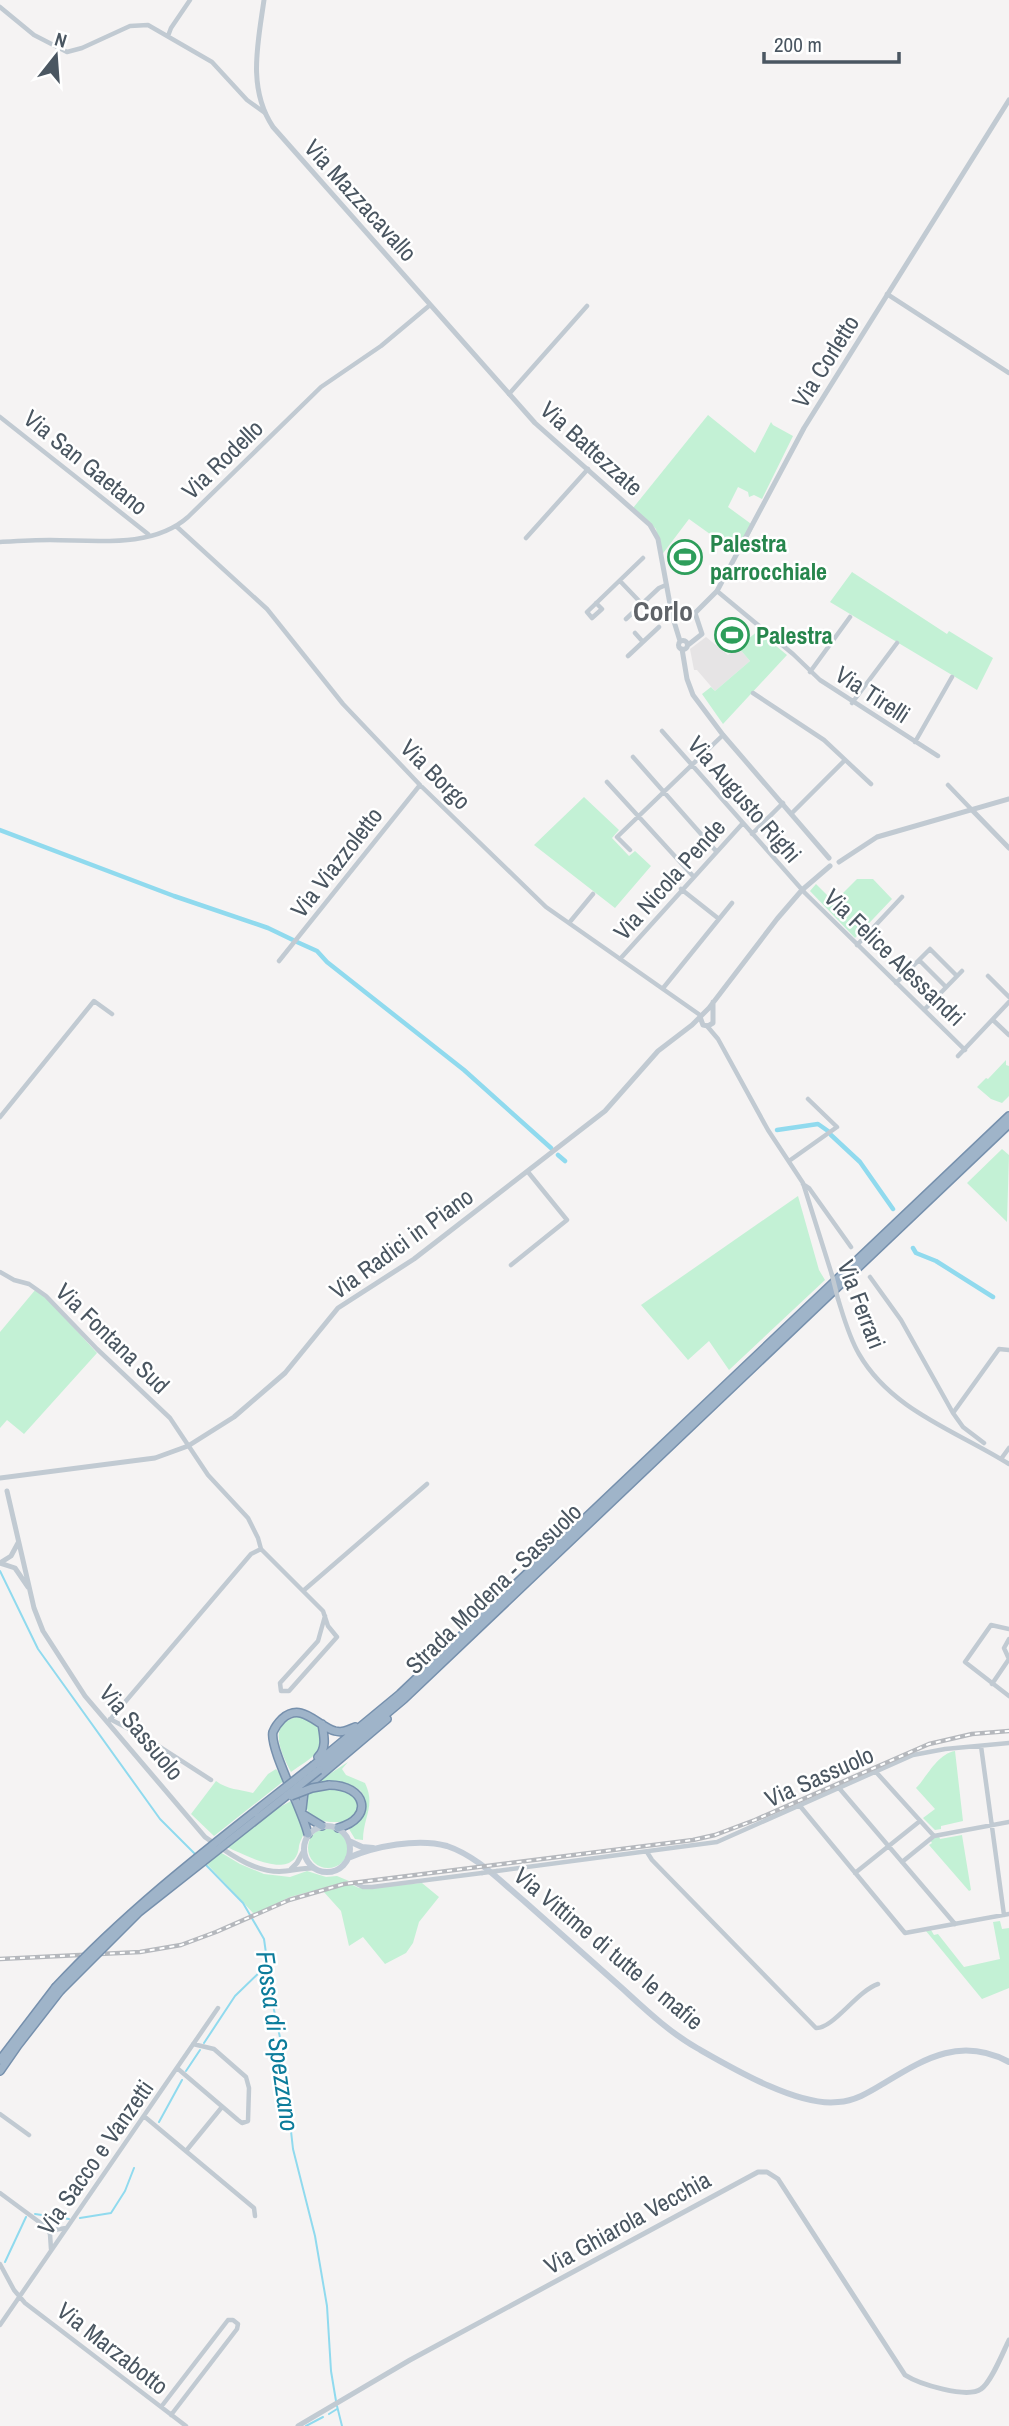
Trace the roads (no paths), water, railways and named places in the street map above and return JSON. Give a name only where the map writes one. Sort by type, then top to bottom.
[{"type":"highway","name":"Strada Modena - Sassuolo","points":[[0,2071],[58,1990],[139,1912],[278,1803],[315,1765],[439,1657],[1009,1116]]},
{"type":"highway","name":"Strada Modena - Sassuolo","points":[[0,2060],[93,1948],[135,1908],[296,1779],[404,1699],[1009,1124]]},
{"type":"highway","points":[[302,1812],[304,1792],[309,1785],[366,1739],[404,1699]]},
{"type":"highway","points":[[309,1834],[274,1749],[273,1733],[281,1720],[295,1713],[310,1715],[336,1731],[345,1732],[369,1719]]},
{"type":"highway","points":[[315,1765],[323,1749],[322,1724]]},
{"type":"highway","points":[[278,1803],[303,1791],[329,1785],[349,1787],[359,1795],[359,1816],[355,1821],[338,1828]]},
{"type":"highway","points":[[302,1812],[315,1824],[322,1826]]},
{"type":"main road","points":[[313,1868],[308,1864],[303,1852],[303,1844],[309,1834],[322,1826],[338,1828],[349,1840],[348,1858]]},
{"type":"main road","name":"Via Vittime di tutte le mafie","points":[[349,1840],[362,1847],[379,1849]]},
{"type":"main road","name":"Via Vittime di tutte le mafie","points":[[348,1858],[379,1849],[427,1843],[445,1846],[465,1854],[505,1885],[685,2041],[799,2098],[828,2103],[853,2099],[869,2093],[930,2057],[945,2052],[989,2053],[1009,2062]]},
{"type":"main road","name":"Via Sassuolo","points":[[313,1868],[331,1872],[342,1867],[348,1858]]},
{"type":"street","points":[[168,36],[190,0]]},
{"type":"street","name":"Via Mazzacavallo","points":[[264,0],[256,72],[265,113],[277,133],[509,394]]},
{"type":"street","points":[[0,7],[34,35],[66,52],[74,51],[119,30],[141,24],[151,26],[215,64],[247,100],[265,113]]},
{"type":"street","name":"Via Corletto","points":[[688,645],[701,636],[702,632],[695,613],[717,591],[787,457],[1009,100]]},
{"type":"street","points":[[887,294],[1009,373]]},
{"type":"street","name":"Via Rodello","points":[[0,542],[120,540],[149,535],[176,526],[321,387],[381,346],[430,305]]},
{"type":"street","name":"Via Battezzate","points":[[587,306],[509,394],[541,428],[654,530],[680,641],[686,641],[688,645]]},
{"type":"street","name":"Via San Gaetano","points":[[0,417],[149,535]]},
{"type":"street","points":[[527,538],[588,469]]},
{"type":"street","name":"Via Borgo","points":[[176,526],[267,609],[343,704],[420,785],[546,907],[701,1014]]},
{"type":"street","points":[[596,603],[643,558]]},
{"type":"street","points":[[620,581],[642,604]]},
{"type":"street","points":[[626,619],[659,588],[666,585]]},
{"type":"street","name":"Via Tirelli","points":[[717,591],[793,654],[810,672],[852,703],[938,756]]},
{"type":"street","points":[[810,672],[850,617]]},
{"type":"street","points":[[628,656],[659,627]]},
{"type":"street","points":[[635,633],[643,642]]},
{"type":"street","points":[[852,703],[897,643]]},
{"type":"street","points":[[688,645],[687,680],[693,695],[723,735],[833,861]]},
{"type":"street","points":[[915,742],[952,677]]},
{"type":"street","points":[[753,693],[824,740],[871,784]]},
{"type":"street","name":"Via Augusto Righi","points":[[662,731],[802,890]]},
{"type":"street","points":[[630,850],[617,837],[723,735]]},
{"type":"street","points":[[633,758],[716,851]]},
{"type":"street","points":[[792,813],[845,760]]},
{"type":"street","points":[[607,782],[693,876]]},
{"type":"street","name":"Via Viazzoletto","points":[[279,961],[420,785]]},
{"type":"street","points":[[948,785],[1009,848]]},
{"type":"street","name":"Via Radici in Piano","points":[[0,1478],[155,1458],[188,1446],[234,1417],[285,1373],[338,1308],[414,1259],[605,1111],[658,1051],[688,1028],[713,1002],[777,919],[802,890],[833,861],[877,838],[1009,799]]},
{"type":"street","points":[[752,834],[783,803]]},
{"type":"street","name":"Via Nicola Pende","points":[[620,959],[743,823]]},
{"type":"street","points":[[681,889],[719,919]]},
{"type":"street","name":"Via Felice Alessandri","points":[[802,890],[965,1050]]},
{"type":"street","points":[[569,923],[593,894]]},
{"type":"street","points":[[857,945],[902,897]]},
{"type":"street","points":[[664,987],[732,903]]},
{"type":"street","points":[[896,983],[930,949],[959,974],[924,1010]]},
{"type":"street","points":[[919,960],[946,987]]},
{"type":"street","points":[[988,976],[1009,996]]},
{"type":"street","points":[[0,1117],[94,1001],[112,1014]]},
{"type":"street","points":[[713,1002],[715,1018]]},
{"type":"street","points":[[958,1056],[1009,1002]]},
{"type":"street","points":[[705,1025],[701,1014],[709,1011],[715,1018]]},
{"type":"street","name":"Via Radici in Piano","points":[[688,1028],[705,1025],[715,1018]]},
{"type":"street","name":"Via Ferrari","points":[[715,1018],[714,1028],[718,1039],[768,1130],[803,1183],[846,1324],[859,1354],[881,1384],[915,1411],[1009,1464]]},
{"type":"street","points":[[993,1020],[1009,1035]]},
{"type":"street","name":"Via Ferrari","points":[[705,1025],[718,1039]]},
{"type":"street","points":[[789,1161],[837,1127],[808,1099]]},
{"type":"street","points":[[511,1265],[567,1220],[528,1172]]},
{"type":"street","name":"Via Ferrari","points":[[803,1183],[851,1247]]},
{"type":"street","name":"Via Fontana Sud","points":[[0,1272],[29,1284],[46,1296],[170,1418],[208,1475],[247,1518],[261,1549]]},
{"type":"street","name":"Via Ferrari","points":[[870,1277],[901,1320],[953,1413],[963,1427],[984,1443]]},
{"type":"street","points":[[953,1413],[999,1349],[1009,1350]]},
{"type":"street","points":[[959,1436],[963,1427]]},
{"type":"street","points":[[1001,1459],[1009,1448]]},
{"type":"street","points":[[0,1485],[7,1491],[9,1482],[24,1476]]},
{"type":"street","points":[[303,1591],[427,1484]]},
{"type":"street","name":"Via Sassuolo","points":[[7,1491],[39,1623],[85,1696],[205,1836],[258,1867],[285,1872],[313,1868]]},
{"type":"street","points":[[18,1540],[14,1553],[2,1563],[18,1571],[31,1593]]},
{"type":"street","points":[[211,1780],[146,1738],[109,1721],[251,1554],[261,1549],[303,1591],[325,1616],[328,1626],[337,1634],[337,1639],[289,1691],[281,1691],[280,1683],[318,1641],[325,1616]]},
{"type":"street","points":[[1009,1629],[991,1625],[965,1662],[1009,1696]]},
{"type":"street","points":[[992,1684],[1009,1659],[1004,1648],[1009,1639]]},
{"type":"street","name":"Via Sassuolo","points":[[355,1883],[372,1887],[717,1842],[920,1753],[1009,1743]]},
{"type":"street","points":[[800,1806],[905,1933],[1006,1915],[981,1746]]},
{"type":"street","points":[[876,1772],[934,1836]]},
{"type":"street","points":[[839,1788],[955,1925]]},
{"type":"street","points":[[855,1873],[920,1821]]},
{"type":"street","points":[[902,1862],[934,1836],[1009,1822]]},
{"type":"street","points":[[285,1872],[298,1863],[303,1852]]},
{"type":"street","points":[[647,1852],[816,2028],[824,2027],[862,1991],[878,1984]]},
{"type":"street","name":"Via Sacco e Vanzetti","points":[[0,2325],[218,2008]]},
{"type":"street","points":[[177,2068],[242,2123],[248,2121],[248,2080],[214,2049],[193,2045]]},
{"type":"street","points":[[186,2151],[222,2107]]},
{"type":"street","points":[[0,2114],[29,2135]]},
{"type":"street","points":[[145,2117],[254,2208],[255,2216]]},
{"type":"street","name":"Via Ghiarola Vecchia","points":[[298,2426],[421,2353],[761,2171],[778,2179],[905,2375],[919,2383],[977,2392],[985,2385],[1009,2340]]},
{"type":"street","points":[[0,2193],[60,2238]]},
{"type":"street","points":[[52,2232],[67,2228]]},
{"type":"street","points":[[51,2250],[52,2232]]},
{"type":"street","points":[[0,2264],[19,2296]]},
{"type":"street","name":"Via Marzabotto","points":[[19,2296],[186,2426]]},
{"type":"street","points":[[161,2407],[228,2320],[233,2319],[238,2324],[237,2329],[171,2415]]},
{"type":"street","points":[[197,2362],[207,2370]]},
{"type":"waterway","points":[[0,830],[174,896],[268,928],[293,940]]},
{"type":"waterway","points":[[297,942],[317,951],[327,962],[464,1070],[551,1148]]},
{"type":"waterway","points":[[777,1130],[818,1124],[828,1131]]},
{"type":"waterway","points":[[831,1135],[860,1162],[893,1209]]},
{"type":"waterway","points":[[558,1155],[565,1161]]},
{"type":"waterway","points":[[913,1248],[916,1253],[936,1261],[993,1297]]},
{"type":"waterway","name":"Fossa di Spezzano","points":[[0,1571],[38,1649],[160,1819],[196,1855]]},
{"type":"waterway","name":"Fossa di Spezzano","points":[[205,1864],[243,1903],[264,1939],[281,2042],[293,2149],[315,2236],[327,2306],[331,2371],[336,2401]]},
{"type":"waterway","points":[[204,2043],[235,1996],[267,1965]]},
{"type":"waterway","points":[[186,2071],[200,2050]]},
{"type":"waterway","points":[[159,2122],[182,2080]]},
{"type":"waterway","points":[[80,2218],[111,2213],[125,2191],[134,2168]]},
{"type":"waterway","points":[[35,2214],[69,2219]]},
{"type":"waterway","points":[[5,2262],[26,2217]]},
{"type":"waterway","name":"Fossa di Spezzano","points":[[337,2406],[342,2426]]},
{"type":"waterway","points":[[329,2414],[337,2409]]},
{"type":"waterway","points":[[306,2426],[323,2417]]},
{"type":"railway","points":[[0,1959],[140,1952],[181,1945],[289,1900],[344,1884],[693,1840],[755,1820],[929,1744],[972,1734],[1009,1731]]},
{"type":"place","name":"Palestra parrocchiale","points":[[685,557]]},
{"type":"place","name":"Palestra","points":[[732,635]]},
{"type":"district","name":"Corlo","points":[[663,611]]}]
